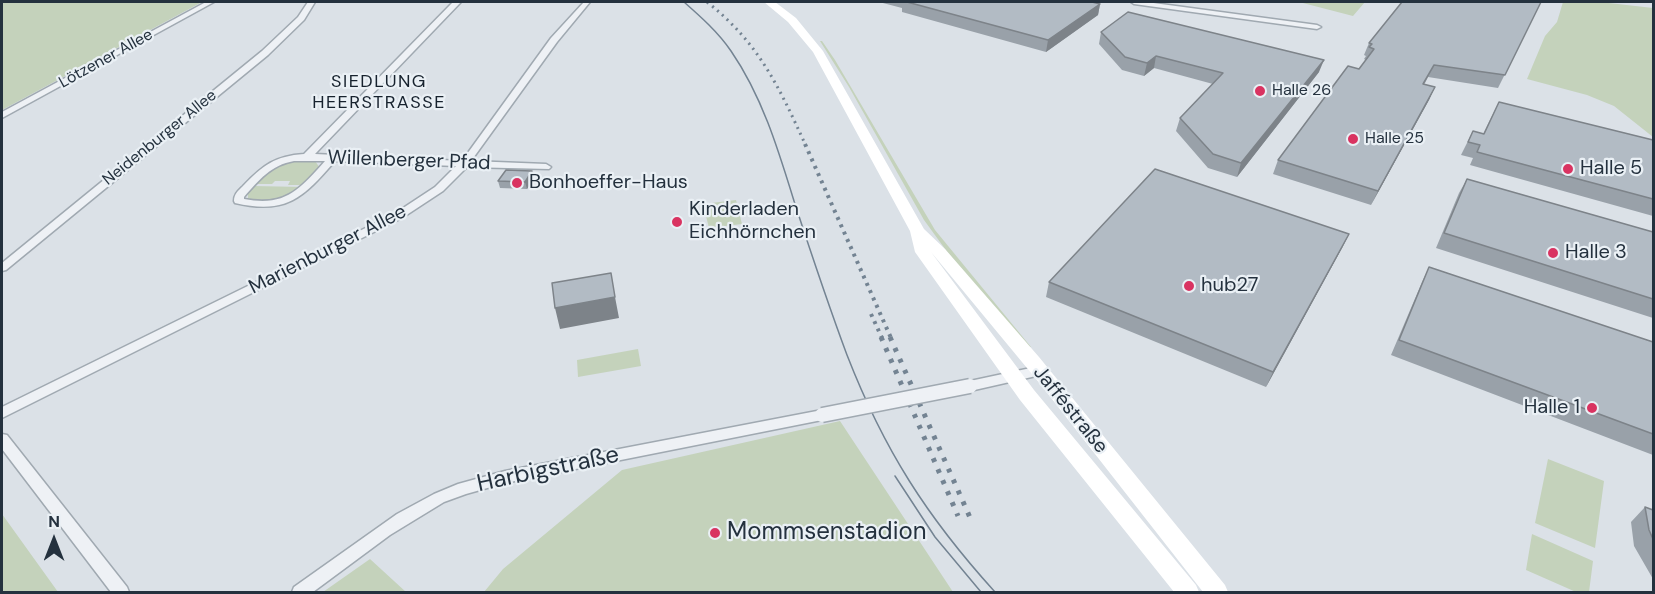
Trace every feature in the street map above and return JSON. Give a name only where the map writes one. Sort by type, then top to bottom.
[{"type":"main road","name":"Jafféstraße","points":[[769,2],[792,20],[818,51],[918,231],[923,252],[932,266],[1013,377],[1188,592]]},
{"type":"main road","name":"Jafféstraße","points":[[918,231],[940,252],[1040,371],[1129,482],[1166,533],[1217,592]]},
{"type":"street","name":"Lötzener Allee","points":[[2,115],[210,2]]},
{"type":"street","name":"Neidenburger Allee","points":[[2,268],[265,53],[301,18],[311,2]]},
{"type":"street","points":[[307,157],[457,2]]},
{"type":"street","name":"Marienburger Allee","points":[[2,413],[398,216],[439,189],[465,163],[554,40],[587,2]]},
{"type":"street","points":[[1134,2],[1185,5],[1317,27]]},
{"type":"street","name":"Willenberger Pfad","points":[[332,158],[300,195],[289,202],[276,205],[239,201],[240,196],[269,165],[290,157],[307,157],[465,163],[546,167]]},
{"type":"street","points":[[1013,377],[1040,371]]},
{"type":"street","name":"Harbigstraße","points":[[300,592],[410,515],[468,486],[1013,377]]},
{"type":"street","points":[[2,439],[121,592]]},
{"type":"green space","points":[[2,2],[202,2],[2,110]]},
{"type":"green space","points":[[1299,2],[1365,2],[1353,16]]},
{"type":"green space","points":[[1563,2],[1600,2],[1653,8],[1653,137],[1614,106],[1587,95],[1527,79],[1545,36],[1557,22]]},
{"type":"green space","points":[[820,41],[835,60],[935,230],[1031,347],[1026,348],[924,220],[849,87]]},
{"type":"green space","points":[[288,161],[315,161],[320,168],[305,185],[288,185],[290,181],[255,184],[271,168]]},
{"type":"green space","points":[[253,186],[304,187],[284,199],[262,202],[248,198],[248,191]]},
{"type":"green space","points":[[736,200],[742,224],[709,228],[703,204]]},
{"type":"green space","points":[[638,349],[641,366],[578,377],[577,360]]},
{"type":"green space","name":"Mommsenstadion","points":[[840,421],[953,592],[484,592],[503,569],[622,470]]},
{"type":"green space","points":[[1548,459],[1604,481],[1595,548],[1535,523]]},
{"type":"green space","points":[[2,514],[58,592],[2,592]]},
{"type":"green space","points":[[1532,534],[1593,561],[1589,592],[1576,592],[1526,570]]},
{"type":"green space","points":[[370,559],[406,592],[323,592]]},
{"type":"building","points":[[907,2],[1092,2],[1100,4],[1048,40]]},
{"type":"building","points":[[1402,2],[1541,2],[1505,75],[1434,65],[1423,84],[1435,87],[1378,191],[1278,160],[1348,66],[1359,69],[1374,49],[1369,47],[1372,44],[1369,43]]},
{"type":"building","name":"Halle 26","points":[[1128,12],[1324,60],[1241,163],[1213,154],[1180,118],[1223,73],[1156,56],[1147,63],[1125,57],[1101,32]]},
{"type":"building","name":"Halle 5","points":[[1499,102],[1653,140],[1653,199],[1477,152],[1480,145],[1468,142],[1473,131],[1484,134]]},
{"type":"building","name":"hub27","points":[[1155,169],[1349,234],[1273,372],[1049,282]]},
{"type":"building","points":[[506,170],[532,171],[525,182],[498,181]]},
{"type":"building","name":"Halle 3","points":[[1467,179],[1653,232],[1653,299],[1444,233]]},
{"type":"building","name":"Halle 1","points":[[1429,267],[1653,342],[1653,434],[1399,340]]},
{"type":"building","points":[[611,273],[615,297],[555,308],[552,283]]},
{"type":"building","points":[[1645,507],[1653,510],[1653,539],[1649,530]]},
{"type":"tram line","points":[[684,2],[726,44],[752,86],[775,143],[847,355],[876,422],[909,481],[928,509],[948,537],[995,592]]},
{"type":"tram line","points":[[895,476],[935,537],[981,592]]},
{"type":"railway","points":[[707,2],[741,34],[766,67],[806,146]]},
{"type":"railway","points":[[805,144],[891,338]]},
{"type":"railway","points":[[871,314],[882,338]]},
{"type":"railway","points":[[881,337],[958,516]]},
{"type":"railway","points":[[890,337],[972,522]]},
{"type":"place","name":"Halle 26","points":[[1260,91]]},
{"type":"place","name":"Halle 25","points":[[1353,139]]},
{"type":"place","name":"Halle 5","points":[[1568,169]]},
{"type":"place","name":"Bonhoeffer-Haus","points":[[517,183]]},
{"type":"place","name":"Kinderladen Eichhörnchen","points":[[677,222]]},
{"type":"place","name":"Halle 3","points":[[1553,253]]},
{"type":"place","name":"hub27","points":[[1189,286]]},
{"type":"place","name":"Halle 1","points":[[1592,408]]},
{"type":"place","name":"Mommsenstadion","points":[[715,533]]},
{"type":"district","name":"SIEDLUNG HEERSTRASSE","points":[[379,92]]}]
